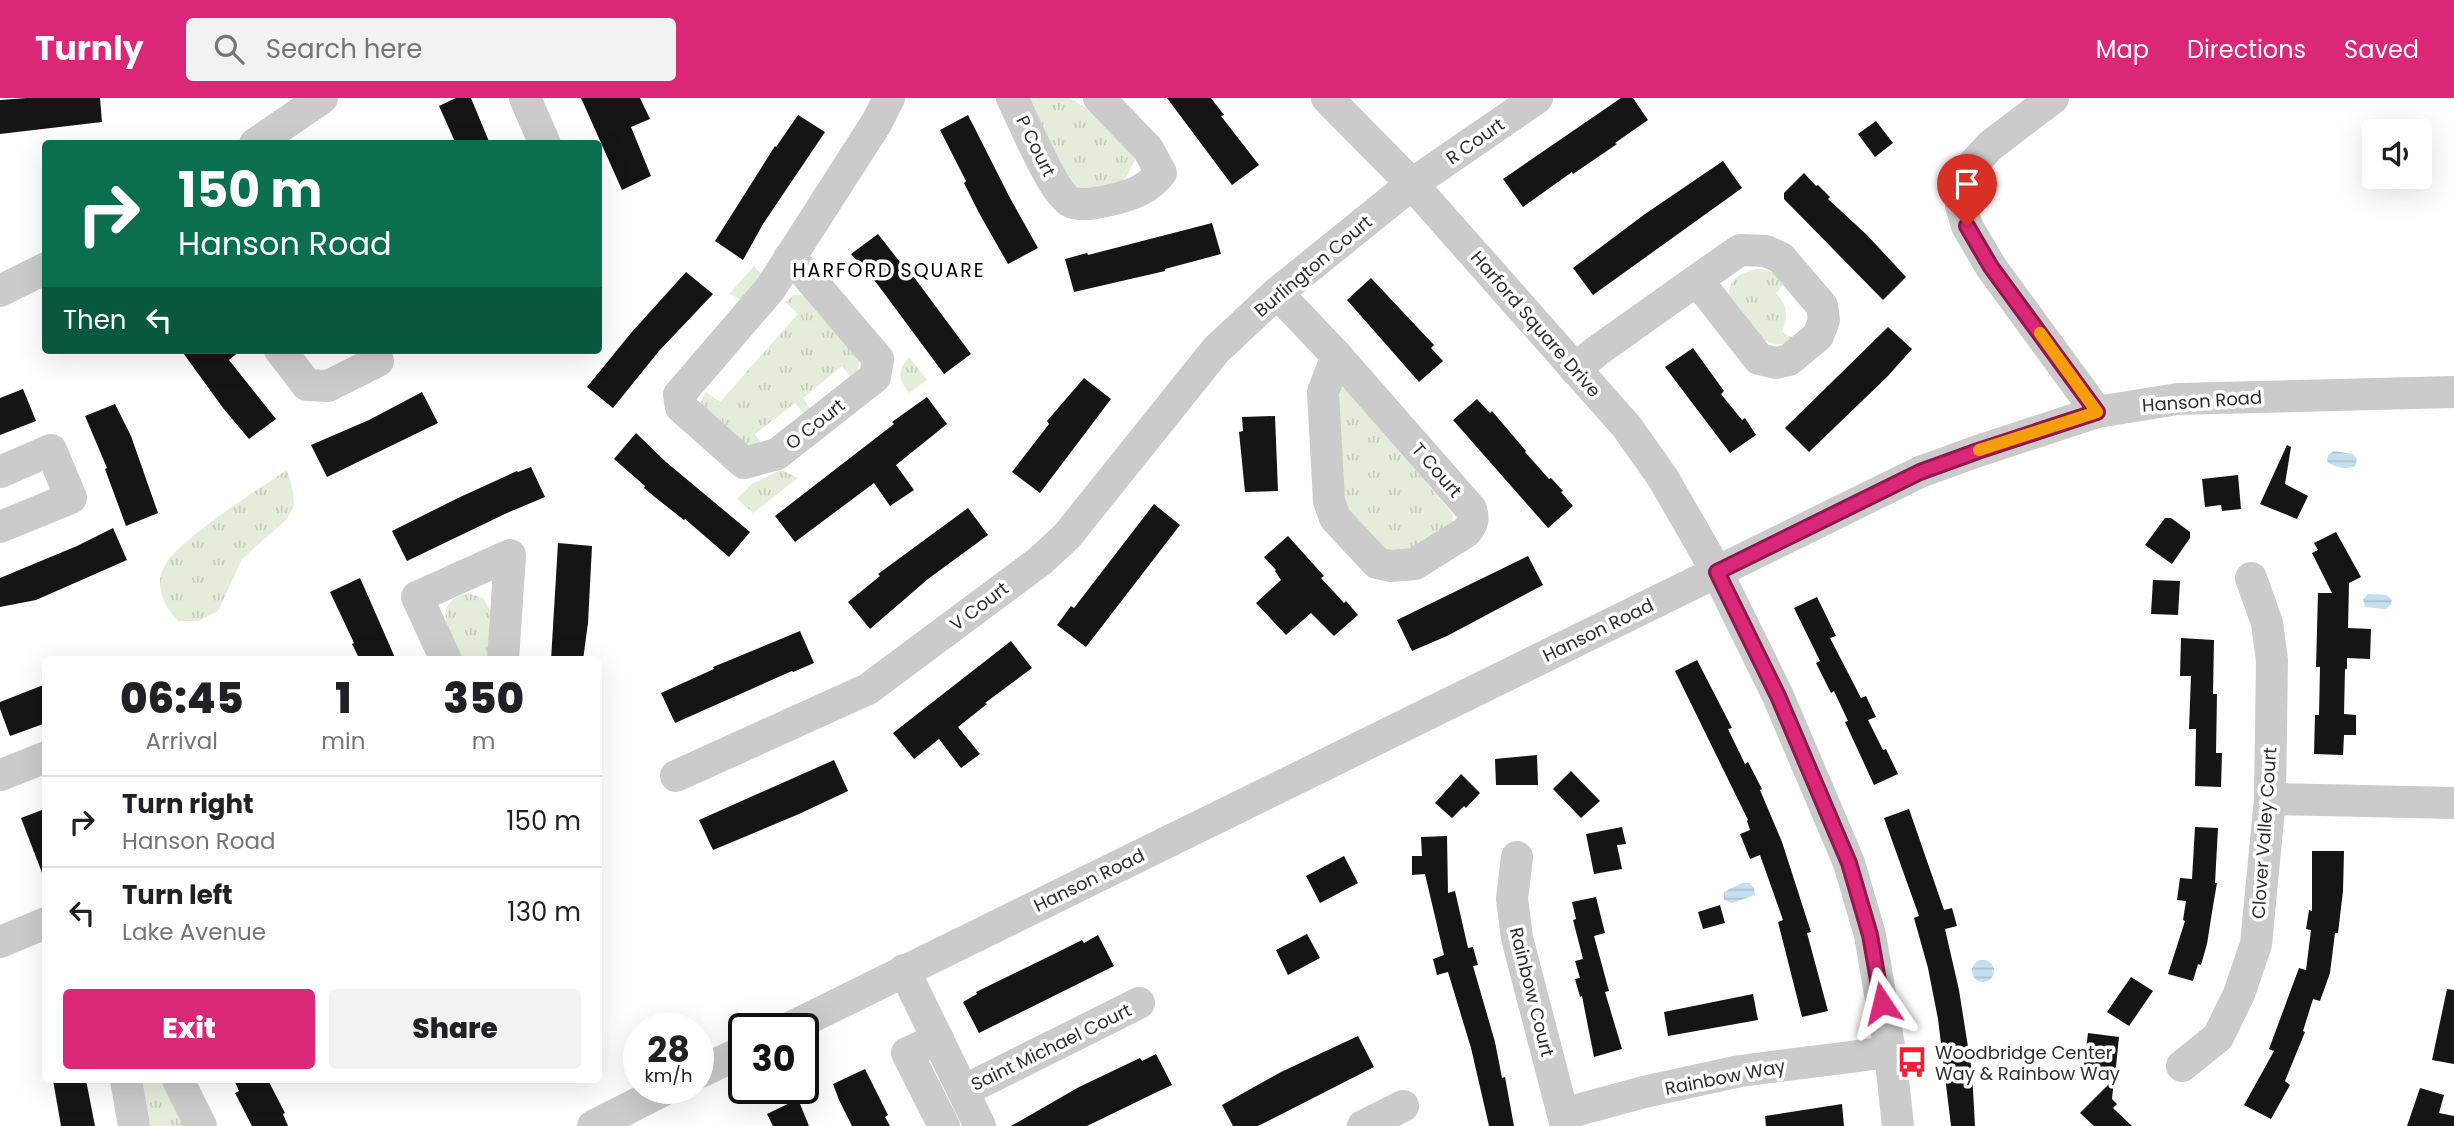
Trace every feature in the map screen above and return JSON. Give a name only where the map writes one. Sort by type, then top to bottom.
[{"type":"street","points":[[261,140],[322,98]]},
{"type":"street","points":[[525,98],[543,140]]},
{"type":"street","name":"O Court","points":[[789,258],[878,359],[875,377],[777,454],[744,463],[681,407],[679,395],[770,289],[789,258],[877,122],[890,98]]},
{"type":"street","name":"P Court","points":[[1013,98],[1058,190],[1072,202],[1095,203],[1135,194],[1152,184],[1161,173],[1148,149],[1099,98]]},
{"type":"street","name":"Harford Square Drive","points":[[1327,98],[1412,184],[1627,427],[1656,468],[1717,572],[1778,696],[1849,863],[1870,935],[1891,1052],[1898,1126]]},
{"type":"street","name":"R Court","points":[[1412,184],[1537,98]]},
{"type":"street","points":[[2053,98],[1990,146],[1967,171],[1960,188],[1961,205],[1967,226],[1991,267],[2097,412]]},
{"type":"street","name":"Burlington Court","points":[[1216,350],[1277,293],[1412,184]]},
{"type":"street","points":[[0,291],[42,270]]},
{"type":"street","points":[[1575,369],[1697,280]]},
{"type":"street","name":"T Court","points":[[1277,293],[1337,356],[1471,509],[1472,526],[1466,532],[1415,564],[1390,566],[1377,563],[1335,518],[1329,501],[1323,392],[1337,356]]},
{"type":"street","name":"V Court","points":[[676,776],[868,689],[1040,561],[1067,536],[1216,350]]},
{"type":"street","points":[[283,354],[307,385],[328,386],[378,361],[375,354]]},
{"type":"street","name":"Hanson Road","points":[[819,1013],[1920,472],[2097,412],[2178,399],[2454,392]]},
{"type":"street","points":[[0,472],[51,450],[71,498],[0,527]]},
{"type":"street","points":[[444,656],[417,597],[510,555],[503,656]]},
{"type":"street","name":"Clover Valley Court","points":[[2182,1066],[2218,1038],[2239,994],[2256,944],[2270,799],[2272,660],[2267,623],[2251,578]]},
{"type":"street","points":[[1,775],[42,759]]},
{"type":"street","points":[[2270,799],[2454,803]]},
{"type":"street","name":"Rainbow Court","points":[[1517,857],[1512,899],[1517,938],[1564,1120]]},
{"type":"street","points":[[0,942],[42,925]]},
{"type":"street","points":[[904,970],[980,1126]]},
{"type":"street","name":"Saint Michael Court","points":[[963,1091],[1139,1003]]},
{"type":"street","points":[[938,1039],[907,1054],[944,1126]]},
{"type":"street","name":"Rainbow Way","points":[[1564,1120],[1644,1092],[1740,1071],[1891,1052]]},
{"type":"street","points":[[127,1083],[134,1126]]},
{"type":"street","points":[[180,1083],[201,1126]]},
{"type":"street","points":[[593,1126],[636,1104]]},
{"type":"street","points":[[1363,1126],[1403,1106]]},
{"type":"green space","points":[[1028,98],[1070,98],[1092,112],[1133,152],[1135,160],[1125,179],[1117,184],[1085,190],[1072,184],[1066,178]]},
{"type":"green space","points":[[754,266],[763,276],[743,300],[729,294]]},
{"type":"green space","points":[[1757,269],[1773,273],[1783,285],[1776,293],[1786,311],[1782,332],[1794,339],[1790,342],[1778,344],[1762,339],[1729,297],[1731,285],[1737,277]]},
{"type":"green space","points":[[794,295],[806,295],[810,298],[859,362],[857,381],[854,382],[842,366],[803,398],[813,413],[806,416],[795,403],[755,434],[763,446],[754,452],[702,407],[701,401],[706,392],[720,402],[798,314],[785,302]]},
{"type":"green space","points":[[909,357],[927,380],[909,393],[900,375],[902,366]]},
{"type":"green space","points":[[1341,387],[1348,391],[1452,513],[1453,523],[1450,528],[1396,556],[1390,556],[1350,513],[1342,496],[1339,399]]},
{"type":"green space","points":[[287,470],[294,506],[287,519],[242,559],[218,611],[198,621],[178,621],[162,596],[160,581],[164,567],[184,543]]},
{"type":"green space","points":[[778,471],[798,478],[753,513],[737,499],[752,484]]},
{"type":"green space","points":[[467,593],[483,598],[492,613],[488,656],[461,656],[446,622],[449,604]]},
{"type":"green space","points":[[142,1083],[164,1083],[184,1126],[149,1126]]},
{"type":"water","points":[[2334,451],[2353,454],[2357,459],[2355,466],[2341,468],[2327,461],[2328,455]]},
{"type":"water","points":[[2368,594],[2387,595],[2392,600],[2391,604],[2386,609],[2365,607],[2363,599]]},
{"type":"water","points":[[1742,883],[1749,883],[1754,888],[1755,895],[1732,903],[1724,900],[1724,892]]},
{"type":"water","points":[[1979,960],[1987,960],[1994,967],[1994,975],[1987,982],[1979,982],[1972,975],[1972,967]]},
{"type":"building","points":[[100,98],[102,122],[0,134],[0,100]]},
{"type":"building","points":[[456,98],[471,98],[488,140],[454,140],[439,106]]},
{"type":"building","points":[[581,98],[640,98],[650,119],[631,127],[651,176],[622,190]]},
{"type":"building","points":[[1167,98],[1211,98],[1224,115],[1221,116],[1259,165],[1232,185]]},
{"type":"building","points":[[1621,98],[1633,98],[1648,120],[1523,207],[1503,179]]},
{"type":"building","points":[[798,115],[825,132],[763,224],[743,260],[715,241],[775,146]]},
{"type":"building","points":[[968,115],[1038,248],[1008,264],[979,213],[940,130]]},
{"type":"building","points":[[1876,121],[1893,143],[1875,157],[1858,134]]},
{"type":"building","points":[[1723,161],[1742,188],[1593,295],[1573,268],[1645,214]]},
{"type":"building","points":[[1804,173],[1906,277],[1883,300],[1784,199],[1784,193]]},
{"type":"building","points":[[1212,223],[1221,254],[1165,271],[1074,292],[1065,259]]},
{"type":"building","points":[[878,234],[903,266],[905,265],[971,354],[944,374],[878,285],[851,254]]},
{"type":"building","points":[[686,272],[713,294],[659,351],[613,408],[587,387]]},
{"type":"building","points":[[1371,278],[1434,345],[1431,348],[1443,361],[1419,382],[1347,300]]},
{"type":"building","points":[[1888,327],[1912,349],[1887,377],[1809,452],[1785,428]]},
{"type":"building","points":[[1693,348],[1724,391],[1721,394],[1742,420],[1745,418],[1756,435],[1730,453],[1665,367]]},
{"type":"building","points":[[184,354],[236,354],[229,360],[276,419],[249,439]]},
{"type":"building","points":[[1084,378],[1111,399],[1040,493],[1012,472],[1049,424],[1047,421]]},
{"type":"building","points":[[23,389],[36,421],[0,435],[0,398]]},
{"type":"building","points":[[422,392],[438,423],[327,477],[311,445],[369,420]]},
{"type":"building","points":[[927,397],[947,424],[896,465],[914,490],[890,506],[874,483],[795,542],[775,516]]},
{"type":"building","points":[[1477,399],[1490,413],[1492,411],[1525,452],[1563,491],[1561,492],[1573,506],[1548,528],[1453,420]]},
{"type":"building","points":[[115,404],[131,436],[158,513],[126,526],[105,469],[107,468],[85,416]]},
{"type":"building","points":[[1275,416],[1278,491],[1245,492],[1239,432],[1243,431],[1242,417]]},
{"type":"building","points":[[636,433],[666,462],[750,532],[729,557],[644,488],[645,486],[614,459]]},
{"type":"building","points":[[2287,445],[2291,447],[2285,484],[2308,496],[2297,519],[2260,504]]},
{"type":"building","points":[[531,467],[545,497],[407,561],[392,531],[458,498]]},
{"type":"building","points":[[2238,475],[2241,509],[2222,511],[2221,505],[2205,507],[2202,479]]},
{"type":"building","points":[[1154,504],[1180,525],[1086,647],[1057,625],[1071,606],[1074,608]]},
{"type":"building","points":[[968,508],[988,535],[928,579],[870,629],[848,602],[880,576],[878,574]]},
{"type":"building","points":[[2165,518],[2171,518],[2190,532],[2190,538],[2172,564],[2145,545]]},
{"type":"building","points":[[113,528],[127,560],[36,600],[0,607],[0,578]]},
{"type":"building","points":[[2336,532],[2361,577],[2349,583],[2348,628],[2371,629],[2370,659],[2347,658],[2344,714],[2356,715],[2356,735],[2344,735],[2343,755],[2314,754],[2315,715],[2319,715],[2320,667],[2316,667],[2318,593],[2332,593],[2312,553],[2318,550],[2314,543]]},
{"type":"building","points":[[1288,536],[1324,576],[1321,578],[1358,615],[1334,636],[1311,613],[1286,635],[1256,603],[1281,580],[1264,557]]},
{"type":"building","points":[[558,543],[592,546],[584,656],[551,656]]},
{"type":"building","points":[[1528,556],[1543,585],[1447,636],[1412,651],[1397,620]]},
{"type":"building","points":[[360,578],[394,656],[358,656],[330,592]]},
{"type":"building","points":[[2153,580],[2180,581],[2178,615],[2151,614]]},
{"type":"building","points":[[1817,597],[1836,636],[1830,638],[1861,698],[1866,696],[1876,717],[1868,720],[1898,774],[1874,785],[1845,722],[1848,721],[1834,691],[1831,693],[1816,663],[1820,661],[1794,608]]},
{"type":"building","points":[[800,631],[814,663],[675,723],[661,693],[714,669],[713,667]]},
{"type":"building","points":[[2181,638],[2214,640],[2213,694],[2217,694],[2216,753],[2222,753],[2221,787],[2195,786],[2196,729],[2189,729],[2191,676],[2180,676]]},
{"type":"building","points":[[1011,641],[1032,668],[958,727],[980,754],[961,768],[939,739],[914,759],[893,733]]},
{"type":"building","points":[[1697,660],[1732,728],[1728,729],[1745,764],[1748,762],[1762,789],[1760,790],[1782,842],[1811,932],[1807,933],[1828,1011],[1802,1017],[1778,922],[1783,920],[1760,855],[1750,859],[1740,834],[1750,830],[1748,820],[1675,671]]},
{"type":"building","points":[[42,686],[42,724],[10,736],[0,702]]},
{"type":"building","points":[[1537,755],[1538,785],[1496,785],[1495,759]]},
{"type":"building","points":[[834,760],[848,791],[713,850],[699,820]]},
{"type":"building","points":[[1571,771],[1600,801],[1581,818],[1553,789]]},
{"type":"building","points":[[1461,774],[1480,793],[1452,818],[1435,803]]},
{"type":"building","points":[[1909,809],[1944,910],[1952,908],[1957,926],[1945,929],[1959,990],[1972,1072],[1975,1126],[1951,1126],[1938,1019],[1914,918],[1919,916],[1884,818]]},
{"type":"building","points":[[42,810],[42,873],[21,818]]},
{"type":"building","points":[[1622,827],[1626,844],[1617,845],[1622,869],[1594,874],[1586,834]]},
{"type":"building","points":[[2195,827],[2218,828],[2217,883],[2207,944],[2193,981],[2168,974],[2185,921],[2186,901],[2177,900],[2180,878],[2192,879]]},
{"type":"building","points":[[1447,836],[1448,893],[1455,891],[1468,948],[1473,947],[1478,965],[1473,966],[1495,1042],[1502,1078],[1505,1077],[1514,1126],[1489,1126],[1471,1048],[1448,972],[1437,975],[1433,959],[1444,955],[1425,874],[1412,875],[1412,856],[1422,856],[1421,837]]},
{"type":"building","points":[[2312,851],[2344,851],[2338,933],[2335,933],[2330,973],[2320,1001],[2313,999],[2303,1031],[2305,1032],[2285,1081],[2290,1085],[2271,1119],[2244,1105],[2274,1051],[2269,1049],[2299,968],[2306,970],[2311,930],[2306,929],[2309,910],[2312,911]]},
{"type":"building","points":[[1344,856],[1358,883],[1320,903],[1306,876]]},
{"type":"building","points":[[1596,897],[1605,933],[1594,936],[1609,991],[1605,992],[1622,1049],[1594,1057],[1582,996],[1580,997],[1575,979],[1580,978],[1575,961],[1583,959],[1573,920],[1576,919],[1572,902]]},
{"type":"building","points":[[1720,905],[1725,923],[1703,929],[1698,912]]},
{"type":"building","points":[[1307,934],[1320,958],[1288,975],[1276,950]]},
{"type":"building","points":[[1098,935],[1114,966],[979,1033],[963,1002],[977,994],[976,992],[1082,940],[1084,943]]},
{"type":"building","points":[[2131,977],[2153,991],[2129,1026],[2107,1012]]},
{"type":"building","points":[[2447,989],[2454,990],[2454,1064],[2432,1060]]},
{"type":"building","points":[[1753,994],[1758,1020],[1668,1036],[1664,1012]]},
{"type":"building","points":[[2088,1033],[2119,1037],[2115,1076],[2083,1073]]},
{"type":"building","points":[[1358,1036],[1374,1067],[1258,1126],[1233,1126],[1222,1105],[1281,1072]]},
{"type":"building","points":[[1156,1054],[1172,1085],[1087,1126],[1011,1126],[1079,1087],[1140,1058],[1142,1061]]},
{"type":"building","points":[[865,1069],[888,1115],[885,1117],[890,1126],[852,1126],[839,1100],[833,1084]]},
{"type":"building","points":[[2114,1079],[2112,1099],[2117,1104],[2113,1108],[2132,1126],[2094,1126],[2080,1113]]},
{"type":"building","points":[[54,1083],[87,1083],[95,1126],[61,1126]]},
{"type":"building","points":[[235,1083],[270,1083],[285,1113],[283,1114],[288,1126],[252,1126],[235,1093],[239,1091]]},
{"type":"building","points":[[2420,1088],[2444,1095],[2439,1113],[2454,1116],[2454,1126],[2407,1126]]},
{"type":"building","points":[[788,1104],[800,1104],[809,1126],[773,1126],[767,1114]]},
{"type":"building","points":[[1842,1104],[1844,1126],[1766,1126],[1765,1116]]},
{"type":"slow traffic","points":[[1979,450],[2097,412],[2040,333]]},
{"type":"place","name":"Woodbridge Center Way & Rainbow Way","points":[[1912,1062]]},
{"type":"district","name":"HARFORD SQUARE","points":[[889,270]]},
{"type":"route","points":[[1882,1003],[1870,935],[1849,863],[1778,696],[1717,572],[1920,472],[2097,412],[1991,267],[1967,226]]}]
